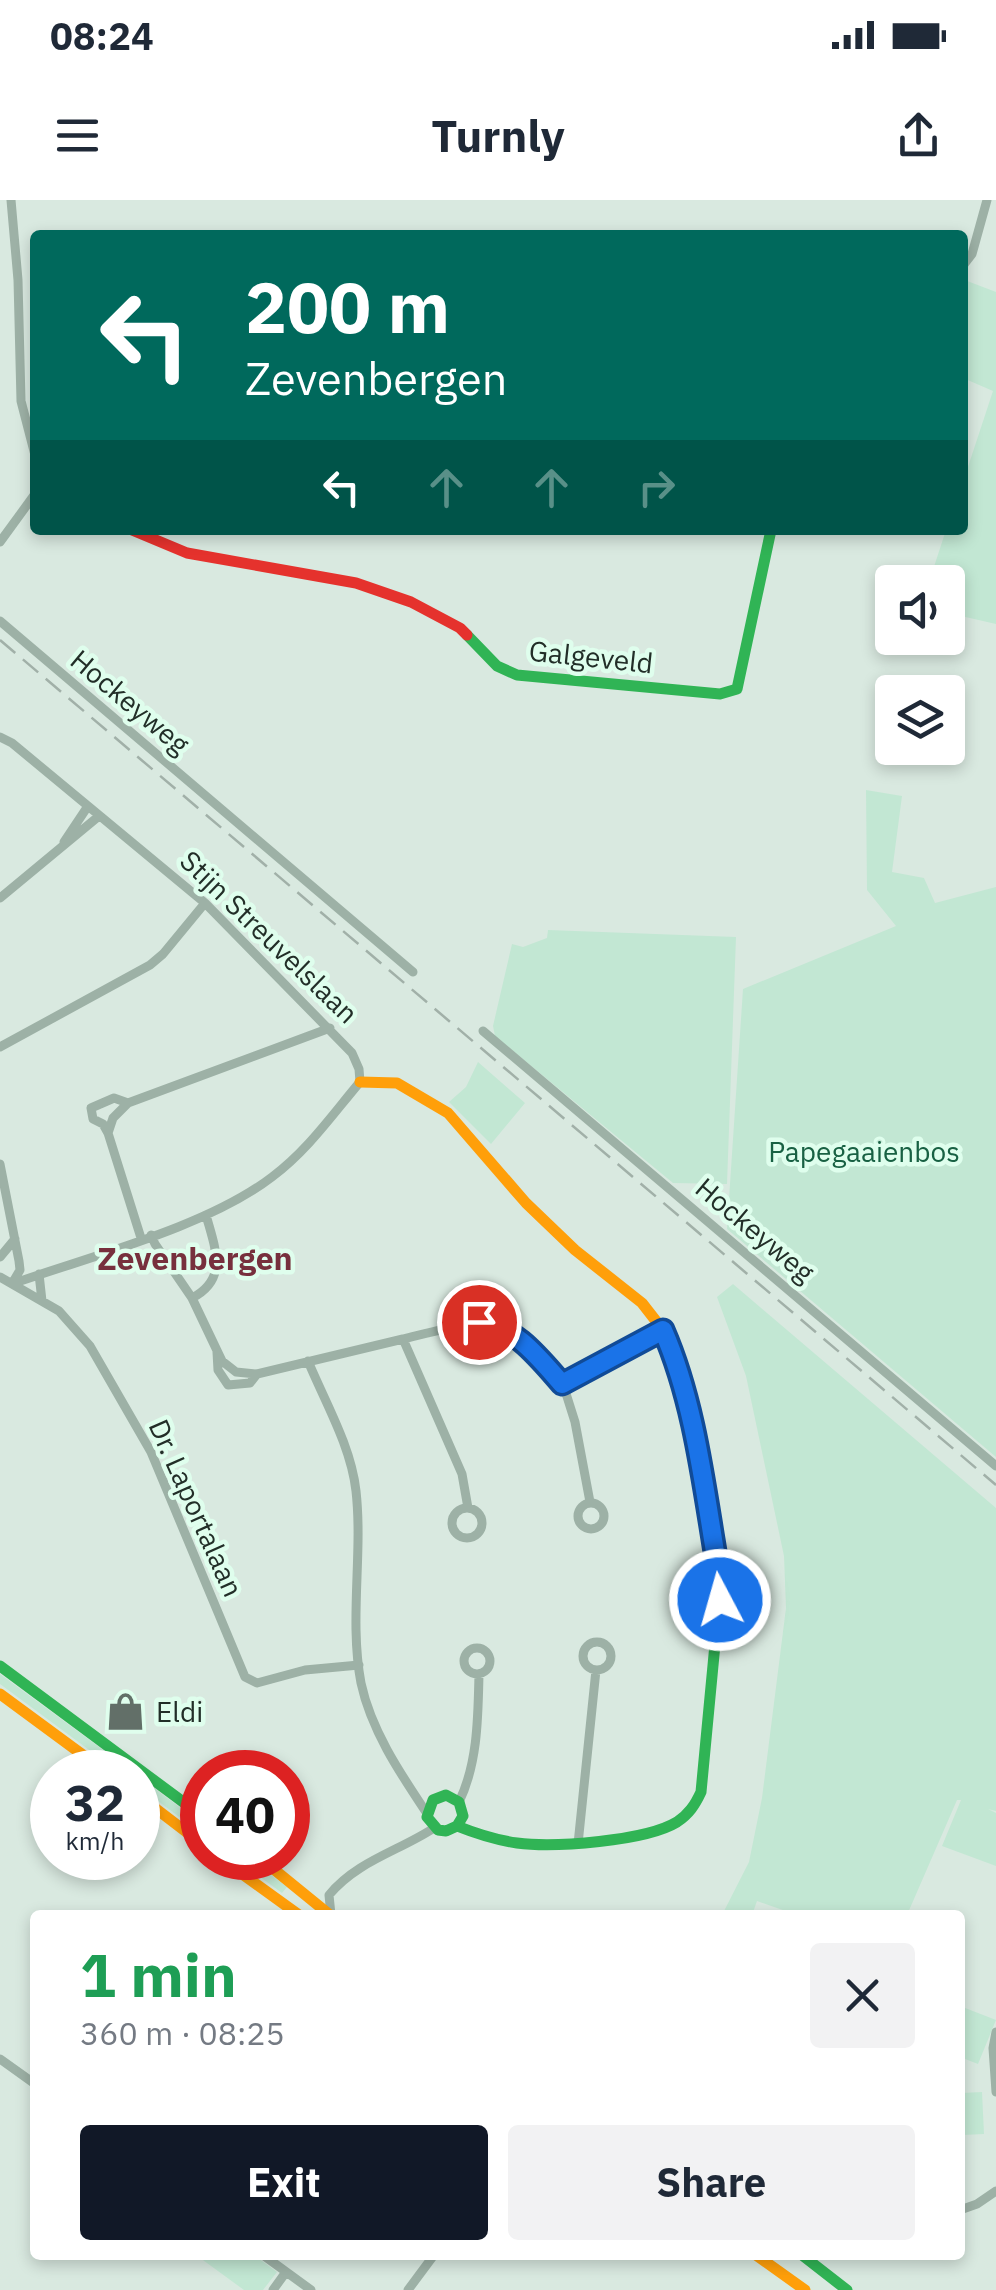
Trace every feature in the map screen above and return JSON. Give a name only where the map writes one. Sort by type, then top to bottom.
[{"type":"street","points":[[10,200],[18,280],[21,401],[30,436]]},
{"type":"street","points":[[968,259],[987,200]]},
{"type":"street","points":[[0,542],[30,501]]},
{"type":"street","name":"Galgeveld","points":[[144,535],[186,552],[356,583],[411,602],[460,628],[504,672],[518,676],[720,694],[737,688],[740,682],[769,535]]},
{"type":"street","name":"Hockeyweg","points":[[0,622],[413,972]]},
{"type":"street","name":"Stijn Streuvelslaan","points":[[0,737],[12,742],[205,903],[352,1053],[360,1069],[360,1082]]},
{"type":"street","points":[[0,898],[64,842],[88,806]]},
{"type":"street","points":[[64,842],[72,840],[99,816]]},
{"type":"street","points":[[0,1046],[150,965],[205,903]]},
{"type":"street","points":[[108,1133],[113,1118],[128,1104],[330,1028]]},
{"type":"street","name":"Hockeyweg","points":[[482,1031],[996,1466]]},
{"type":"street","points":[[12,1284],[206,1215],[240,1198],[276,1174],[315,1138],[360,1082],[398,1082],[448,1113],[526,1203],[575,1250],[642,1303],[663,1330],[678,1365],[720,1581],[702,1792],[691,1812],[674,1826],[558,1847],[482,1837],[458,1826],[446,1831],[434,1828],[368,1862],[329,1895],[308,1898]]},
{"type":"street","points":[[128,1104],[114,1098],[91,1108],[93,1118],[108,1133],[146,1237],[192,1298],[216,1352],[227,1366],[236,1372],[257,1374],[465,1324],[492,1323],[510,1332],[562,1384],[590,1502]]},
{"type":"street","points":[[0,1164],[20,1270],[12,1284]]},
{"type":"street","points":[[192,1298],[208,1290],[216,1274],[206,1215]]},
{"type":"street","points":[[0,1258],[15,1239]]},
{"type":"street","points":[[39,1274],[42,1301]]},
{"type":"street","name":"Dr. Laportalaan","points":[[0,1277],[42,1301],[83,1336],[152,1452],[245,1677],[256,1683],[305,1670],[359,1664]]},
{"type":"street","points":[[562,1384],[663,1330]]},
{"type":"street","points":[[403,1339],[462,1474],[468,1508]]},
{"type":"street","points":[[308,1361],[350,1460],[356,1488],[359,1664],[373,1721],[434,1828]]},
{"type":"street","points":[[0,1666],[180,1800]]},
{"type":"street","points":[[578,1844],[596,1670]]},
{"type":"street","points":[[458,1802],[468,1784],[479,1674]]},
{"type":"street","points":[[0,1694],[76,1750]]},
{"type":"street","points":[[426,1812],[436,1797],[451,1796],[463,1812],[458,1826]]},
{"type":"street","points":[[251,1880],[293,1910]]},
{"type":"street","points":[[286,1880],[324,1910]]},
{"type":"street","points":[[329,1895],[330,1910]]},
{"type":"street","points":[[996,2032],[996,2092]]},
{"type":"street","points":[[0,2059],[30,2080]]},
{"type":"street","points":[[965,2208],[996,2191]]},
{"type":"street","points":[[270,2260],[311,2290]]},
{"type":"street","points":[[408,2290],[430,2260]]},
{"type":"street","points":[[762,2260],[803,2289],[812,2278],[833,2290]]},
{"type":"street","points":[[764,2260],[788,2268],[796,2260]]},
{"type":"street","points":[[805,2260],[846,2290]]},
{"type":"street","points":[[273,2290],[286,2272]]},
{"type":"green space","points":[[968,281],[996,292],[996,624],[965,617],[965,565],[935,565],[944,535],[968,535],[968,467],[993,391],[968,380]]},
{"type":"green space","name":"Papegaaienbos","points":[[866,790],[902,796],[892,872],[924,878],[935,903],[996,887],[996,1457],[727,1229],[743,989],[896,926],[867,890]]},
{"type":"green space","points":[[548,930],[736,937],[727,1184],[673,1183],[495,1036],[493,1026],[512,944],[523,947],[547,938]]},
{"type":"green space","points":[[478,1062],[525,1103],[491,1144],[449,1102],[466,1087]]},
{"type":"green space","points":[[733,1284],[996,1508],[996,1811],[988,1809],[996,1813],[996,1866],[942,1846],[961,1800],[957,1800],[909,1910],[783,1910],[757,1901],[754,1910],[725,1910],[749,1862],[762,1798],[786,1608],[784,1556],[746,1376],[717,1297]]},
{"type":"green space","points":[[0,1674],[103,1750],[89,1750],[0,1684]]},
{"type":"green space","points":[[160,1792],[180,1808],[180,1818],[160,1802]]},
{"type":"green space","points":[[264,1880],[278,1880],[287,1887],[282,1893]]},
{"type":"green space","points":[[965,2008],[996,2020],[978,2064],[965,2059]]},
{"type":"green space","points":[[982,2092],[984,2134],[965,2135],[965,2093]]},
{"type":"green space","points":[[203,2260],[261,2260],[277,2272],[263,2290],[244,2290]]},
{"type":"railway","points":[[0,640],[996,1485]]},
{"type":"traffic: fast","points":[[467,635],[497,666],[517,675],[720,694],[737,689],[770,535]]},
{"type":"traffic: fast","points":[[457,1826],[463,1816],[459,1802],[446,1795],[433,1800],[427,1817],[438,1830],[457,1826],[494,1838],[533,1844],[599,1842],[644,1834],[677,1822],[691,1809],[701,1792],[721,1581],[705,1500]]},
{"type":"traffic: fast","points":[[0,1666],[180,1800]]},
{"type":"traffic: fast","points":[[808,2260],[847,2290]]},
{"type":"traffic: slow","points":[[360,1082],[397,1083],[448,1113],[526,1203],[575,1250],[642,1303],[663,1330],[678,1365],[705,1500]]},
{"type":"traffic: slow","points":[[0,1694],[76,1750]]},
{"type":"traffic: slow","points":[[160,1812],[180,1827]]},
{"type":"traffic: slow","points":[[250,1880],[292,1910]]},
{"type":"traffic: slow","points":[[287,1880],[324,1910]]},
{"type":"traffic: slow","points":[[763,2260],[805,2290]]},
{"type":"traffic: jam","points":[[144,535],[187,553],[356,583],[411,602],[467,635]]},
{"type":"place","name":"Eldi","points":[[126,1712]]},
{"type":"district","name":"Zevenbergen","points":[[195,1259]]},
{"type":"route","points":[[479,1322],[492,1323],[510,1332],[562,1384],[663,1330],[678,1365],[685,1396],[720,1581],[720,1600]]}]
